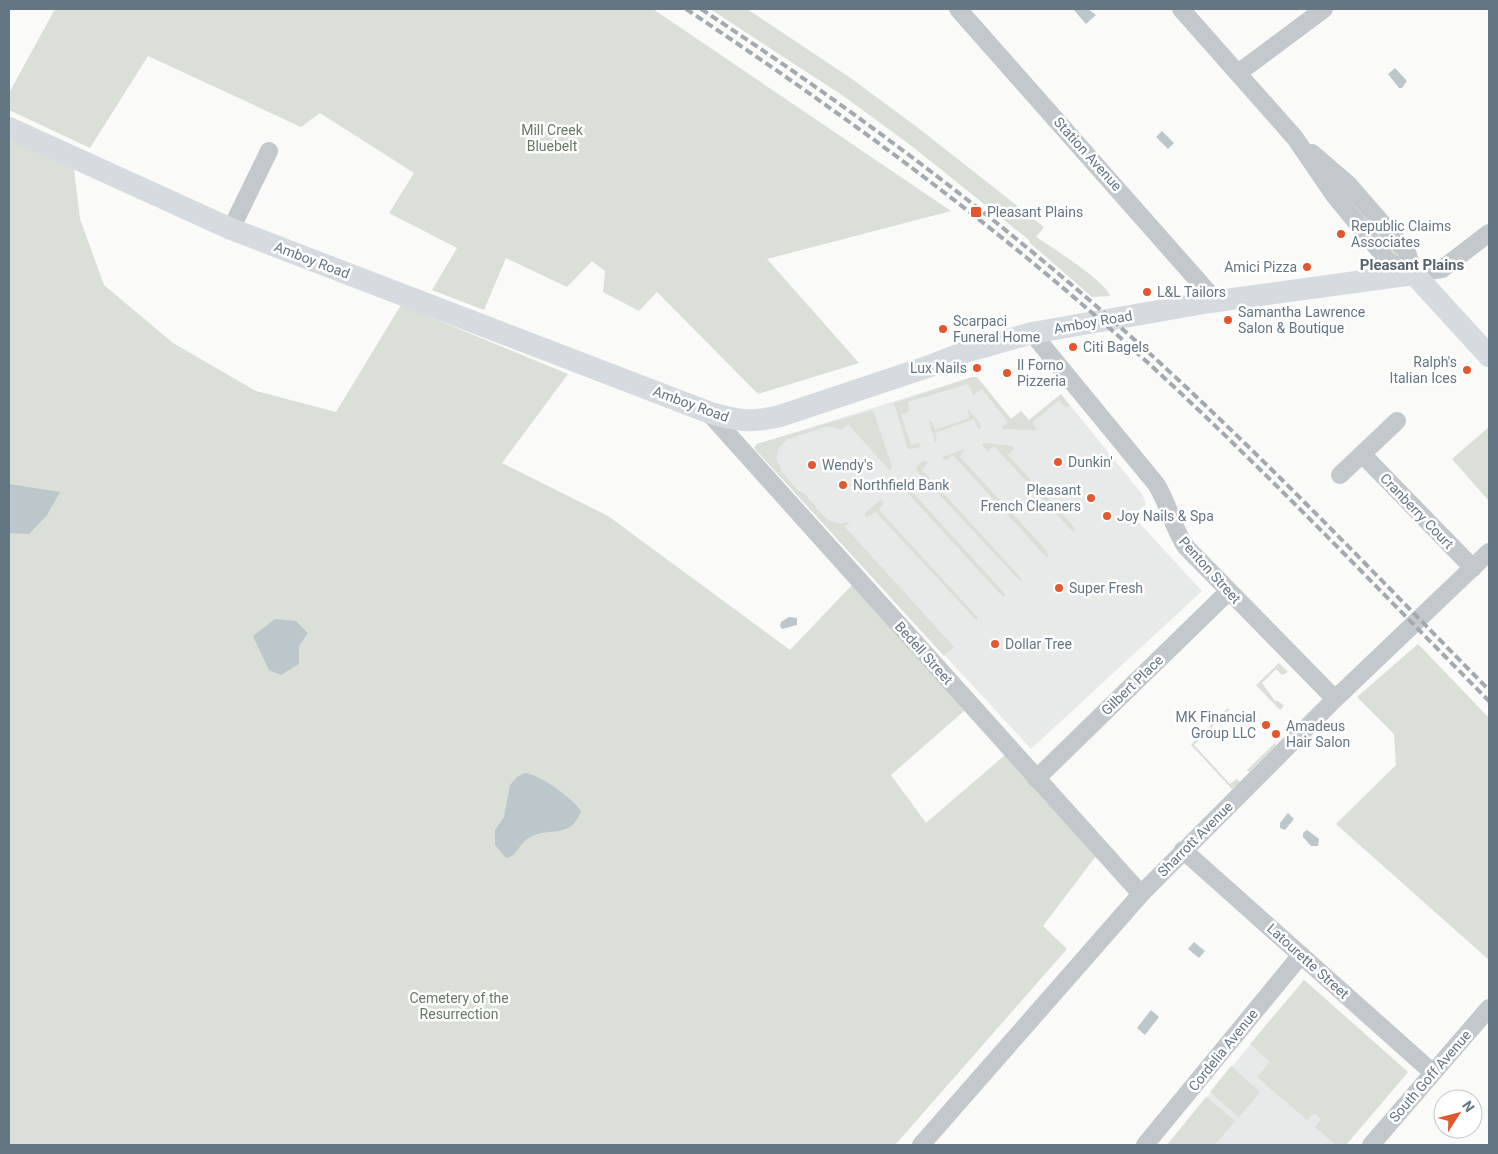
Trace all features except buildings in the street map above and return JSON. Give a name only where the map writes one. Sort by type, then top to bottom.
[{"type":"main road","name":"Amboy Road","points":[[9,128],[231,229],[708,412],[742,422],[773,418],[885,382],[964,352],[1032,333],[1216,301],[1414,274]]},
{"type":"main road","points":[[1414,274],[1489,356]]},
{"type":"street","name":"Station Avenue","points":[[958,9],[1216,301]]},
{"type":"street","points":[[1181,9],[1295,138],[1334,195],[1388,261],[1414,274],[1442,270],[1489,233]]},
{"type":"street","points":[[1238,73],[1324,9]]},
{"type":"street","points":[[231,229],[268,151]]},
{"type":"street","name":"Penton Street","points":[[1032,333],[1156,484],[1167,503],[1181,539],[1228,592],[1335,699]]},
{"type":"street","name":"Bedell Street","points":[[708,412],[1141,894]]},
{"type":"street","points":[[1340,475],[1397,421]]},
{"type":"street","name":"Cranberry Court","points":[[1362,454],[1473,568]]},
{"type":"street","name":"Sharrott Avenue","points":[[922,1145],[1141,894],[1183,850],[1335,699],[1489,552]]},
{"type":"street","name":"Gilbert Place","points":[[1036,779],[1228,592]]},
{"type":"street","name":"Latourette Street","points":[[1183,850],[1432,1072]]},
{"type":"street","name":"Cordelia Avenue","points":[[1145,1145],[1301,954]]},
{"type":"street","name":"South Goff Avenue","points":[[1371,1145],[1489,1008]]},
{"type":"shaded area","points":[[1073,9],[1088,9],[1096,15],[1086,24]]},
{"type":"shaded area","points":[[1395,68],[1407,81],[1402,88],[1399,88],[1388,74]]},
{"type":"shaded area","points":[[1162,131],[1174,143],[1168,149],[1156,137]]},
{"type":"shaded area","points":[[977,377],[1011,419],[1021,411],[1029,420],[1061,394],[1142,494],[1146,504],[1133,516],[1202,591],[1031,749],[754,448],[757,444]]},
{"type":"shaded area","points":[[9,484],[60,492],[47,515],[29,534],[9,533]]},
{"type":"shaded area","points":[[789,617],[797,618],[797,625],[782,629],[780,626],[781,622]]},
{"type":"shaded area","points":[[275,619],[296,621],[308,633],[299,646],[299,664],[281,675],[269,670],[253,636]]},
{"type":"shaded area","points":[[525,773],[538,777],[556,788],[572,800],[581,811],[571,826],[564,830],[534,835],[523,842],[513,855],[506,858],[495,845],[495,830],[504,817],[510,785],[517,777]]},
{"type":"shaded area","points":[[1288,813],[1294,819],[1285,830],[1280,828],[1280,823]]},
{"type":"shaded area","points":[[1307,830],[1319,839],[1318,846],[1311,846],[1303,837],[1303,833]]},
{"type":"shaded area","points":[[1194,942],[1205,951],[1199,958],[1188,949]]},
{"type":"shaded area","points":[[1304,980],[1408,1072],[1346,1145],[1167,1145]]},
{"type":"shaded area","points":[[1151,1010],[1159,1017],[1145,1035],[1137,1028]]},
{"type":"green space","name":"Mill Creek Bluebelt","points":[[55,9],[653,9],[951,211],[767,259],[859,363],[758,394],[657,292],[639,311],[603,292],[605,271],[592,261],[567,287],[506,258],[484,310],[432,290],[457,248],[389,213],[414,173],[320,113],[301,127],[148,56],[90,148],[9,110],[9,93]]},
{"type":"green space","points":[[710,9],[747,9],[852,79],[917,127],[1044,227],[1036,237],[1089,274],[1107,290],[1110,296],[1092,297],[1030,243],[1029,240],[913,147],[842,95]]},
{"type":"green space","name":"Cemetery of the Resurrection","points":[[9,139],[74,169],[80,219],[104,285],[173,343],[256,391],[336,412],[401,305],[568,374],[502,463],[608,516],[790,650],[852,585],[965,710],[891,775],[926,823],[1005,755],[1096,856],[1043,926],[1067,949],[895,1145],[9,1145]],"holes":[[[295,621],[308,633],[298,646]]]},
{"type":"green space","points":[[1340,189],[1344,189],[1379,230],[1397,254],[1397,258]]},
{"type":"green space","points":[[977,377],[1011,419],[1021,411],[1029,420],[1061,394],[1070,406],[1066,407],[1059,400],[1033,422],[1037,430],[1003,429],[1002,427],[1008,422],[982,389],[973,395],[968,384],[908,402],[909,411],[901,415],[911,445],[918,443],[921,445],[918,448],[908,449],[894,403]]},
{"type":"green space","points":[[968,409],[982,426],[981,428],[978,429],[974,419],[935,433],[937,440],[935,442],[929,421],[932,422],[935,430],[969,418]]},
{"type":"green space","points":[[873,410],[892,466],[890,471],[848,424],[841,430],[829,426],[788,439],[779,448],[776,457],[782,472],[798,491],[804,493],[824,516],[836,523],[850,521],[845,527],[954,647],[944,656],[754,448],[757,444]]},
{"type":"green space","points":[[1489,427],[1489,501],[1452,459]]},
{"type":"green space","points":[[984,443],[1013,446],[1014,449],[1008,455],[1074,527],[1075,532],[1071,530],[994,446],[988,452],[982,445]]},
{"type":"green space","points":[[965,449],[960,457],[1047,551],[1048,556],[1046,557],[953,455],[946,460],[942,457]]},
{"type":"green space","points":[[923,461],[927,461],[927,464],[922,470],[1022,579],[1021,582],[917,471],[916,467]]},
{"type":"green space","points":[[900,482],[904,483],[1006,595],[1003,597],[903,488],[897,493],[894,492],[894,487]]},
{"type":"green space","points":[[882,500],[884,503],[879,510],[978,618],[977,621],[876,512],[866,517],[866,512]]},
{"type":"green space","points":[[1418,644],[1489,718],[1489,960],[1336,824],[1396,765],[1394,734],[1357,697]]},
{"type":"green space","points":[[1279,663],[1288,672],[1282,675],[1276,669],[1262,683],[1275,701],[1284,706],[1280,710],[1256,685]]},
{"type":"green space","points":[[1228,708],[1229,710],[1194,745],[1230,784],[1237,779],[1240,782],[1232,789],[1191,745]]},
{"type":"green space","points":[[1275,743],[1276,745],[1249,772],[1247,770]]},
{"type":"green space","points":[[1304,980],[1408,1072],[1346,1145],[1336,1145],[1315,1127],[1321,1119],[1314,1113],[1307,1120],[1257,1077],[1270,1062],[1250,1044]]},
{"type":"green space","points":[[1231,1066],[1260,1092],[1239,1117],[1210,1092]]},
{"type":"green space","points":[[1206,1097],[1235,1121],[1215,1145],[1167,1145]]},
{"type":"railway","points":[[686,9],[836,112],[934,184],[1076,299],[1183,395],[1235,445],[1489,701]]},
{"type":"railway","points":[[701,9],[751,42],[899,147],[994,221],[1087,298],[1140,344],[1242,441],[1489,690]]},
{"type":"place","name":"Pleasant Plains","points":[[976,212]]},
{"type":"place","name":"Republic Claims Associates","points":[[1341,234]]},
{"type":"place","name":"Amici Pizza","points":[[1307,267]]},
{"type":"place","name":"L&L Tailors","points":[[1147,292]]},
{"type":"place","name":"Samantha Lawrence Salon & Boutique","points":[[1228,320]]},
{"type":"place","name":"Scarpaci Funeral Home","points":[[943,329]]},
{"type":"place","name":"Citi Bagels","points":[[1073,347]]},
{"type":"place","name":"Lux Nails","points":[[977,368]]},
{"type":"place","name":"Ralph's Italian Ices","points":[[1467,370]]},
{"type":"place","name":"Il Forno Pizzeria","points":[[1007,373]]},
{"type":"place","name":"Dunkin'","points":[[1058,462]]},
{"type":"place","name":"Wendy's","points":[[812,465]]},
{"type":"place","name":"Northfield Bank","points":[[843,485]]},
{"type":"place","name":"Pleasant French Cleaners","points":[[1091,498]]},
{"type":"place","name":"Joy Nails & Spa","points":[[1107,516]]},
{"type":"place","name":"Super Fresh","points":[[1059,588]]},
{"type":"place","name":"Dollar Tree","points":[[995,644]]},
{"type":"place","name":"MK Financial Group LLC","points":[[1266,725]]},
{"type":"place","name":"Amadeus Hair Salon","points":[[1276,734]]},
{"type":"district","name":"Pleasant Plains","points":[[1412,265]]}]
